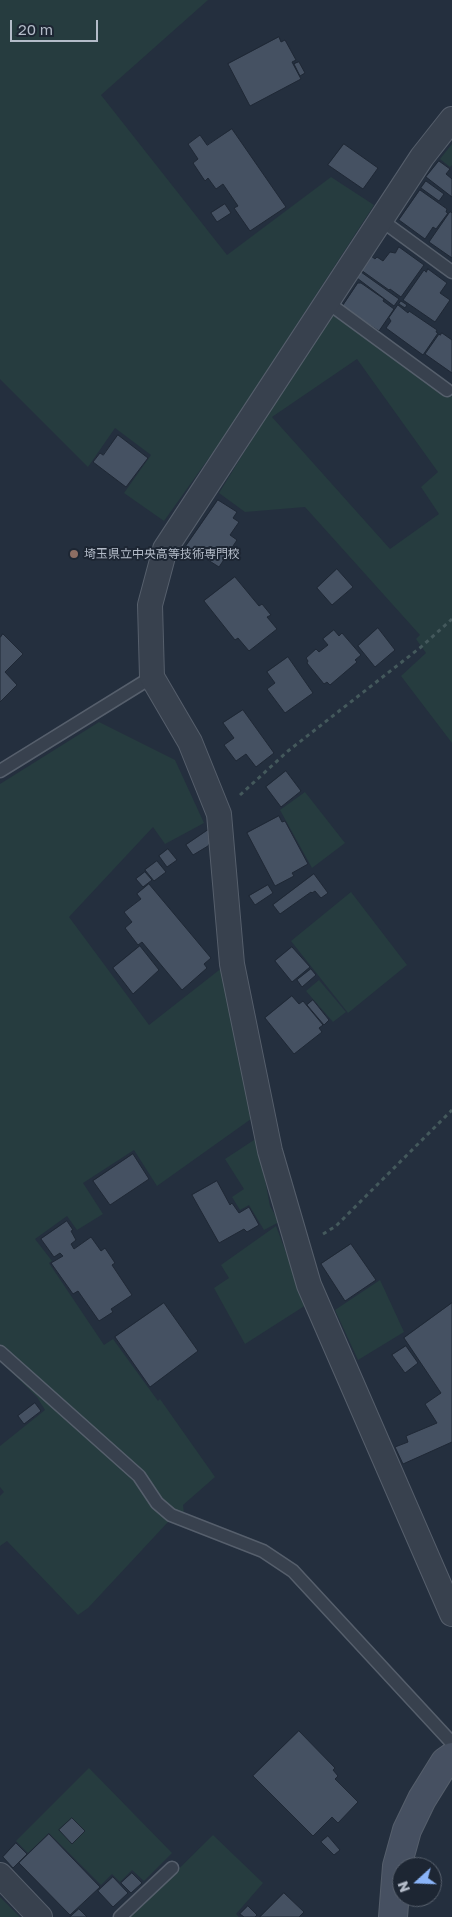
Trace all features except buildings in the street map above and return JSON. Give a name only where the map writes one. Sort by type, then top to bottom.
[{"type":"street","points":[[452,119],[422,158],[165,549],[150,605],[152,677],[190,742],[219,814],[232,964],[270,1151],[309,1285],[452,1614]]},
{"type":"street","points":[[393,1917],[397,1866],[407,1830],[422,1799],[445,1762],[452,1757]]},
{"type":"street","points":[[0,1874],[40,1917]]},
{"type":"lane","points":[[381,220],[452,272]]},
{"type":"lane","points":[[327,302],[447,390]]},
{"type":"lane","points":[[0,771],[152,677]]},
{"type":"lane","points":[[0,1352],[138,1476],[157,1503],[171,1515],[263,1551],[293,1571],[452,1743]]},
{"type":"lane","points":[[120,1917],[172,1868]]},
{"type":"path","points":[[219,814],[288,751],[421,648],[452,619]]},
{"type":"path","points":[[298,1248],[336,1226],[452,1110]]},
{"type":"green space","points":[[0,0],[208,0],[101,95],[227,255],[331,177],[374,205],[226,434],[164,521],[124,493],[151,455],[115,428],[88,467],[0,379]]},
{"type":"green space","points":[[452,144],[452,165],[450,167],[440,159]]},
{"type":"green space","points":[[330,313],[447,397],[452,392],[452,743],[401,676],[426,653],[416,639],[420,635],[305,507],[245,512],[219,493]],"holes":[[[357,359],[438,472],[421,487],[439,514],[390,549],[272,417]]]},
{"type":"green space","points":[[99,722],[175,760],[204,823],[165,844],[153,827],[69,917],[149,1025],[223,967],[251,1119],[157,1186],[134,1150],[83,1183],[103,1214],[77,1230],[67,1216],[35,1239],[52,1261],[49,1263],[104,1345],[113,1339],[158,1401],[160,1399],[215,1477],[183,1505],[184,1513],[168,1522],[88,1608],[78,1615],[7,1541],[0,1546],[0,1496],[4,1492],[0,1487],[0,1446],[45,1410],[37,1397],[0,1361],[0,784]]},
{"type":"green space","points":[[305,792],[345,843],[312,868],[280,810]]},
{"type":"green space","points":[[351,892],[407,965],[348,1013],[291,941]]},
{"type":"green space","points":[[319,980],[346,1012],[333,1022],[306,991]]},
{"type":"green space","points":[[257,1138],[270,1206],[279,1222],[264,1230],[249,1205],[240,1210],[232,1197],[244,1189],[225,1159]]},
{"type":"green space","points":[[276,1226],[306,1305],[245,1344],[214,1288],[229,1278],[221,1265]]},
{"type":"green space","points":[[380,1280],[404,1332],[358,1360],[335,1310]]},
{"type":"green space","points":[[89,1768],[172,1853],[144,1881],[132,1870],[120,1882],[112,1874],[101,1885],[49,1833],[28,1853],[16,1841]]},
{"type":"green space","points":[[213,1835],[263,1883],[236,1914],[239,1917],[130,1917]]},
{"type":"green space","points":[[0,1897],[20,1917],[0,1917]]},
{"type":"place","name":"埼玉県立中央高等技術専門校","points":[[74,554]]}]
